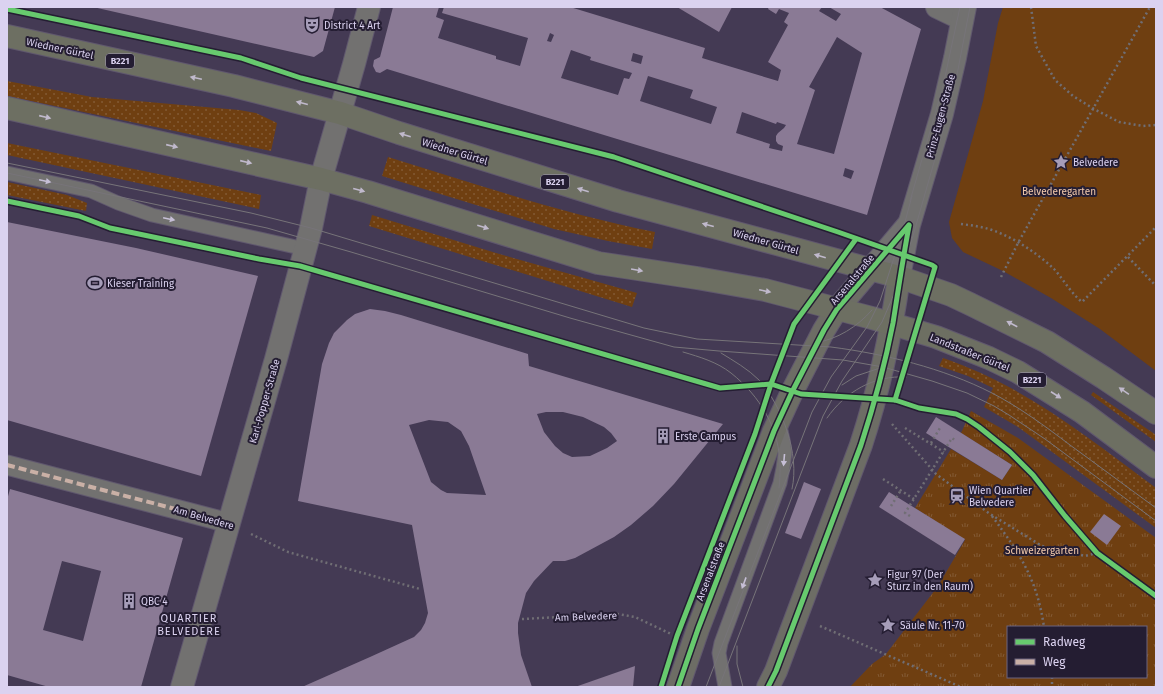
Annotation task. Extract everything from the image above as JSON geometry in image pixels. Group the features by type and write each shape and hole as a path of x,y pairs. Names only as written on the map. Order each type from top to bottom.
{"main road":[{"name":"Wiedner Gürtel","path":"7,36 234,86 340,113 399,133 618,201 900,277"},
{"name":"B221","path":"7,108 321,179 598,263 765,290 885,321"},
{"name":"Arsenalstraße","path":"678,687 693,642 778,422 824,330 837,309 871,269"},
{"name":"B221","path":"900,277 958,298 997,316 1034,336 1104,378 1156,413"},
{"path":"768,687 776,670 861,445 876,399 885,321 900,277"},
{"name":"Landstraßer Gürtel","path":"885,321 958,345 1018,372 1082,412 1156,466"}],"street":[{"name":"Karl-Popper-Straße","path":"182,687 276,359 305,249 321,179 368,7"},
{"path":"937,7 963,13"},
{"name":"Prinz-Eugen-Straße","path":"909,225 942,114 955,58 963,13"},
{"path":"900,277 909,225"},
{"name":"Arsenalstraße","path":"871,269 909,225"},
{"name":"Am Belvedere","path":"7,465 229,523"}],"lane":[{"path":"7,173 91,191 118,203 152,215 305,249"},
{"path":"724,687 719,653 721,643 775,499 784,468 785,453 778,422"}],"path":[{"path":"1030,7 1036,46 1055,80 1073,96 1119,122 1144,126 1156,125"},
{"path":"1000,277 1150,7"},
{"path":"961,224 985,228 996,232 1039,255 1055,270 1073,294 1082,302 1156,227"},
{"path":"1128,257 1156,286"},
{"path":"891,423 936,474 990,514 1042,546 1084,556 1097,553"},
{"path":"906,428 944,452"},
{"path":"931,443 940,428"},
{"path":"910,516 905,513 952,438 956,441"},
{"path":"883,479 914,499"},
{"path":"891,506 901,490"},
{"path":"990,514 1014,546 1031,576 1042,612 1044,626"},
{"path":"1093,548 1103,557"},
{"path":"820,626 961,687"}],"green space":[{"name":"Belvederegarten","path":"1003,7 1156,7 1156,371 1100,329 1051,298 1003,271 963,252 952,238 949,222 983,101 998,23"},
{"path":"7,81 92,97 239,110 256,113 277,123 271,151 7,96"},
{"path":"7,143 261,195 259,209 7,155"},
{"path":"388,157 554,207 621,225 655,232 652,249 554,229 382,176"},
{"path":"7,182 67,195 87,203 86,211 7,195"},
{"path":"372,215 496,253 637,293 632,307 369,226"},
{"path":"943,358 972,369 1028,398 1106,450 1156,488 1156,528 1018,427 984,407 993,388 968,376 939,366"},
{"path":"1093,392 1156,435 1156,442 1091,395"},
{"name":"Schweizergarten","path":"971,411 1018,438 1156,538 1156,687 850,687 872,664 886,654 938,586 965,540 915,508 951,449 1002,480 1012,465 961,433"}],"building":[{"path":"93,7 335,7 323,51 314,57"},
{"path":"393,7 439,7 436,17 444,20 438,38 496,56 496,59 520,66 528,38 442,13 444,7 570,7 705,48 702,58 778,81 781,70 768,62 788,25 784,22 789,13 779,9 776,14 768,9 769,7 822,7 819,11 836,21 841,14 829,7 880,7 921,29 867,215 387,69 380,73 376,72 373,66 374,60 380,57","holes":["550,33 554,35 551,42 547,41","837,37 862,53 834,154 797,144 815,90 809,87","571,50 591,57 590,60 632,73 629,79 624,78 618,95 561,78","633,53 643,56 641,64 631,61","648,76 693,90 690,98 717,107 711,124 640,101","742,112 776,124 777,122 786,125 776,136 776,141 778,144 783,146 782,151 769,148 770,144 736,133","845,168 854,171 851,179 843,176"]},
{"path":"677,7 732,7 719,32"},
{"path":"7,222 136,248 258,276 201,476 7,420"},
{"name":"Erste Campus","path":"370,309 401,315 528,354 529,366 723,424 674,484 653,506 631,525 614,537 575,558 565,561 553,561 534,581 526,593 518,623 521,655 532,687 302,687 414,637 421,630 428,613 412,525 298,501 322,364 334,333 355,314","holes":["546,412 563,412 583,417 604,427 617,441 607,448 590,456 572,457 563,453 555,446 544,432 537,414","429,420 448,422 461,431 469,446 486,495 447,493 431,482 409,425"]},
{"path":"936,417 1012,465 1002,480 926,433"},
{"path":"804,482 821,489 801,539 785,533"},
{"name":"QBC 4","path":"10,489 183,538 141,687 49,687 7,675 7,500","holes":["62,561 101,571 83,641 43,630"]},
{"path":"889,492 965,539 955,555 879,507"},
{"path":"1104,514 1121,526 1107,545 1090,532"},
{"path":"635,666 633,687 575,687"}],"tram line":[{"path":"910,201 943,86 960,7"},
{"path":"719,687 823,416 842,381 882,322 894,294 913,236 948,113 970,7"},
{"path":"7,163 251,213 311,228 644,328 697,339 831,347 893,358 934,369 973,384 1012,404 1156,508"},
{"path":"7,173 267,228 570,318 674,347 843,360 883,367 932,381 967,393 1009,415 1045,439 1156,521"},
{"path":"706,687 812,412 831,377 867,327 880,301 902,233 912,196"},
{"path":"815,343 832,339 853,327 872,310"},
{"path":"683,352 708,360 726,369 751,392 759,403 772,427 776,440 780,467 779,488"},
{"path":"721,353 741,365 755,376 775,403 782,417 791,446 794,475 792,489"},
{"path":"842,385 856,376 880,368"},
{"path":"827,418 842,400 861,387 883,379 906,377"},
{"path":"737,646 737,664 743,687"}],"marked path":[{"path":"7,465 229,523"}],"cycle path":[{"path":"7,9 241,58 301,78 614,157 932,265 935,267 895,400"},
{"path":"7,201 79,216 110,228 300,266 720,388 771,384 801,394 895,400 919,408 956,414 979,427 1010,452 1033,475 1065,516 1097,553 1156,596"},
{"path":"678,687 698,629 774,431 792,392 824,330 837,309 909,225"},
{"path":"768,687 776,671 866,430 890,338 909,226"},
{"path":"661,687 677,636 755,434 771,384 794,324 856,239"}],"place":[{"name":"District 4 Art","path":"312,25"},
{"name":"Belvedere","path":"1061,162"},
{"name":"Kieser Training","path":"95,283"},
{"name":"Erste Campus","path":"663,436"},
{"name":"Wien Quartier Belvedere","path":"957,496"},
{"name":"Figur 97 (Der Sturz in den Raum)","path":"875,580"},
{"name":"QBC 4","path":"129,601"},
{"name":"Säule Nr. 11-70","path":"888,625"}],"district":[{"name":"QUARTIER BELVEDERE","path":"189,624"}]}
